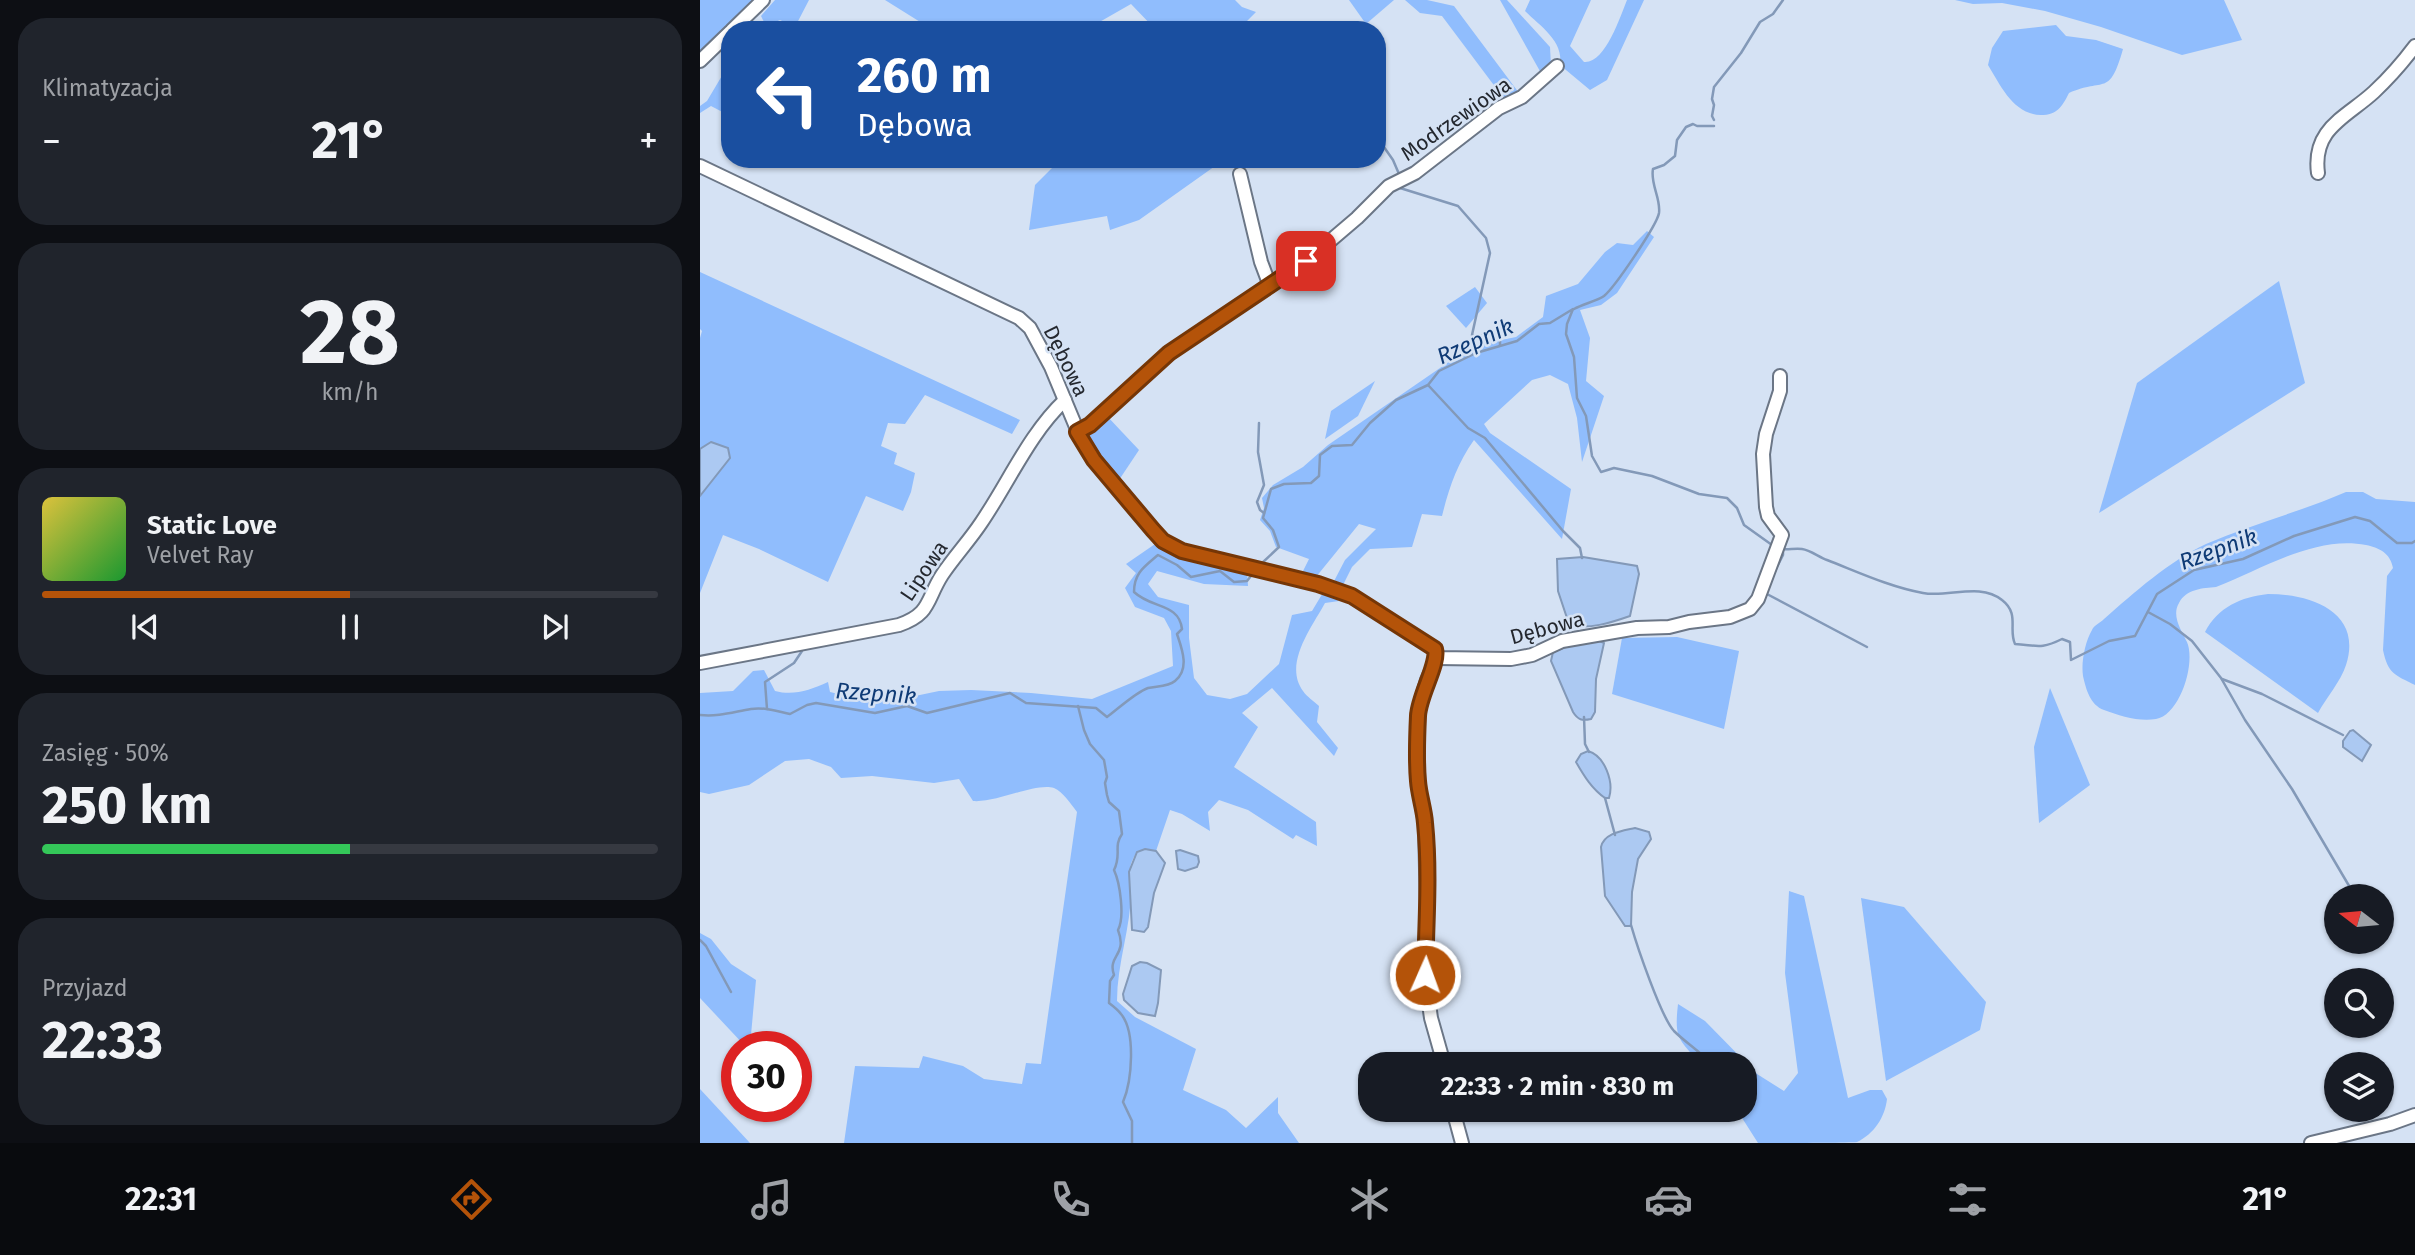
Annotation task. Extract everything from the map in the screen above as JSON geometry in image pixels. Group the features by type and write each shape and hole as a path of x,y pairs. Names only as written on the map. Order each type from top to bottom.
{"street":[{"path":"741,21 763,0"},
{"path":"700,61 721,41"},
{"path":"2318,173 2316,161 2329,128 2381,85 2415,46"},
{"name":"Modrzewiowa","path":"1077,432 1090,425 1169,353 1310,258 1389,186 1415,173 1499,108 1522,97 1557,66"},
{"name":"Dębowa","path":"700,166 1019,318 1030,328 1065,400 1077,432 1094,460 1163,541 1182,551 1318,584 1364,602 1435,649 1437,658 1511,659 1532,655 1562,641 1637,628 1669,627 1730,617 1750,609 1758,599 1782,535 1768,516 1763,454 1766,434 1780,391 1780,376"},
{"path":"1240,174 1261,262 1270,286"},
{"name":"Lipowa","path":"700,663 899,625 915,619 926,607 942,575 981,524 1050,415 1065,400"},
{"path":"1437,658 1418,711 1417,750 1418,783 1425,823 1425,975 1431,1018 1441,1052"},
{"path":"2311,1143 2390,1125 2415,1115"},
{"path":"1456,1122 1462,1143"}],"shaded area":[{"path":"700,0 753,0 732,21 721,21 721,32 700,53"},
{"path":"775,0 809,0 798,21 764,21 761,16"},
{"path":"885,0 1235,0 1242,7 1256,12 1247,21 1147,21 1131,4 1101,21 919,21"},
{"path":"1349,0 1394,0 1370,21 1364,21"},
{"path":"1405,0 1427,0 1454,6 1519,93 1505,100 1442,16 1420,13"},
{"path":"1500,0 1507,0 1550,47 1551,66 1541,73"},
{"path":"1530,0 1591,0 1570,46 1584,62 1592,61 1605,48 1627,0 1644,0 1607,80 1590,90 1560,65 1555,41 1525,11"},
{"path":"1955,0 2224,0 2242,40 2182,55 2045,11 2002,3 1973,4"},
{"path":"2056,25 2066,36 2096,40 2123,49 2109,80 2069,93 2061,106 2051,114 2031,113 2015,104 1998,82 1988,65 1992,48 2003,31"},
{"path":"721,77 721,111 711,106 700,113 700,106 707,101"},
{"path":"1052,168 1212,168 1139,220 1110,230 1107,216 1029,230 1035,185"},
{"path":"1647,231 1654,237 1617,293 1601,305 1580,310 1590,338 1586,381 1604,396 1582,462 1577,418 1568,384 1550,375 1532,380 1484,424 1490,433 1571,489 1562,539 1474,440 1454,476 1442,516 1422,514 1412,547 1370,549 1352,567 1342,587 1332,585 1345,560 1376,529 1359,524 1316,577 1302,573 1309,559 1276,547 1270,531 1260,520 1264,508 1262,498 1273,485 1303,467 1328,445 1472,346 1516,337 1543,317 1546,296 1578,284 1605,252 1617,243 1633,245"},
{"path":"700,272 1020,420 1012,434 925,395 905,424 888,423 881,446 897,453 894,464 915,473 903,511 866,496 828,582 723,535 700,593"},
{"path":"2279,281 2305,383 2099,513 2137,383"},
{"path":"1475,287 1487,303 1466,328 1446,306"},
{"path":"1375,381 1358,416 1325,439 1331,411"},
{"path":"1106,415 1139,450 1119,480 1099,457 1086,433"},
{"path":"711,442 728,448 730,458 700,496 700,449"},
{"path":"2346,492 2363,492 2376,499 2415,502 2415,685 2393,673 2383,650 2387,576 2393,568 2389,558 2376,548 2347,543 2309,549 2216,587 2190,592 2182,598 2176,613 2187,642 2189,662 2184,687 2165,715 2150,720 2136,719 2099,708 2095,704 2087,691 2083,676 2083,658 2096,625 2152,578 2192,551"},
{"path":"1158,542 1247,571 1248,586 1204,584 1157,571 1148,584 1158,597 1189,605 1189,638 1194,678 1207,695 1230,699 1247,694 1279,664 1292,615 1312,611 1324,591 1339,601 1325,603 1307,634 1296,669 1303,691 1319,706 1317,722 1338,748 1334,756 1272,688 1242,713 1258,727 1234,767 1316,822 1317,846 1296,835 1293,839 1248,810 1219,800 1208,812 1210,831 1170,810 1156,851 1140,851 1131,862 1131,901 1119,972 1117,1001 1135,1017 1196,1049 1183,1090 1226,1110 1246,1128 1278,1097 1278,1113 1299,1143 844,1143 855,1066 919,1068 923,1056 963,1066 984,1079 1022,1084 1026,1063 1041,1064 1077,812 1064,795 1054,788 1037,788 973,801 959,779 934,783 872,776 841,778 831,767 809,759 785,761 749,785 709,794 700,792 700,693 733,691 753,671 764,670 775,691 802,691 828,682 830,692 863,700 891,701 939,691 971,690 1092,699 1173,666 1171,631 1164,618 1135,607 1125,588 1136,573 1126,564"},
{"path":"1583,557 1637,566 1639,574 1630,616 1591,626 1569,624 1558,591 1557,559"},
{"path":"2268,594 2316,602 2340,619 2347,632 2349,647 2346,665 2318,713 2205,632 2210,623 2231,605"},
{"path":"1677,637 1739,651 1724,729 1612,694 1622,638"},
{"path":"1597,640 1604,643 1596,679 1595,712 1591,719 1583,720 1573,712 1551,661 1553,652 1578,642"},
{"path":"2050,688 2090,785 2039,823 2034,747"},
{"path":"2353,730 2371,745 2362,761 2343,747 2343,741"},
{"path":"1588,751 1599,758 1607,770 1609,798 1605,798 1592,786 1576,762 1581,754"},
{"path":"1635,828 1649,832 1651,839 1638,859 1632,892 1631,926 1625,926 1605,896 1601,847 1610,836"},
{"path":"1145,849 1156,851 1165,863 1154,893 1148,927 1144,932 1132,930 1129,872 1137,852"},
{"path":"1176,851 1198,856 1197,867 1185,871 1178,869"},
{"path":"1789,891 1804,896 1848,1098 1870,1090 1882,1090 1887,1099 1878,1124 1857,1142 1758,1143 1745,1122 1757,1122 1757,1074 1784,1091 1798,1073 1785,973"},
{"path":"1861,898 1904,907 1986,1002 1980,1030 1886,1081"},
{"path":"700,933 711,939 731,964 756,980 751,1031 731,1031 700,998"},
{"path":"1140,962 1161,970 1155,1016 1138,1013 1124,1000 1123,994 1132,966"},
{"path":"1678,1004 1705,1021 1735,1052 1690,1052 1678,1032"},
{"path":"700,1089 721,1112 721,1122 731,1122 750,1143 700,1143"}],"waterway":[{"path":"1714,120 1714,87 1741,53 1760,22 1773,14 1783,0"},
{"path":"1574,309 1604,296 1626,269 1657,220 1659,207 1653,169 1664,165 1675,156 1677,140 1686,127 1693,124 1714,126"},
{"path":"1386,150 1399,174"},
{"path":"1403,186 1400,188 1458,206 1486,238 1490,253 1472,335 1500,336 1500,345"},
{"name":"Rzepnik","path":"1261,564 1279,547 1273,530 1263,518 1271,489 1284,484 1311,483 1319,476 1320,455 1332,446 1352,445 1370,423 1396,400 1428,385 1439,371 1476,353 1517,341 1539,324 1550,323 1573,309 1566,334 1574,357 1577,398 1586,416 1592,456 1601,472 1614,468 1652,476 1699,494 1727,498 1737,508 1744,525 1772,545"},
{"path":"1428,385 1468,428 1485,438 1580,548 1582,558"},
{"path":"1259,423 1258,452 1264,485 1257,502 1264,513"},
{"name":"Rzepnik","path":"1781,549 1805,550 1874,579 1923,593 1974,591 1993,595 2002,600 2011,611 2015,644 2043,646 2062,639 2070,642 2071,660 2109,641 2135,636 2157,594 2194,570 2243,559 2294,536 2355,517 2370,521 2397,543 2415,541"},
{"path":"1772,577 1783,550"},
{"name":"Rzepnik","path":"700,715 756,709 790,714 816,703 875,713 907,706 927,713 1010,693 1026,703 1096,708 1107,717 1143,690 1172,683 1180,676 1184,665 1177,634 1182,629 1176,615 1134,592 1136,580 1144,567 1158,555 1177,565 1191,577 1220,571 1234,582 1247,581 1254,572"},
{"path":"1765,593 1867,647"},
{"path":"2148,612 2192,641 2221,678 2245,720 2292,789 2348,884"},
{"path":"767,709 765,682 794,663 802,651"},
{"path":"2222,679 2262,694 2343,735"},
{"path":"1078,706 1090,744 1104,760 1107,795 1109,802 1119,811 1122,834 1114,870 1121,900 1118,930 1121,945 1113,963 1114,975 1110,981 1109,1003 1126,1022 1131,1044 1129,1082 1123,1102 1132,1121 1132,1143"},
{"path":"1584,717 1585,744 1589,752"},
{"path":"1605,798 1615,835"},
{"path":"1631,925 1650,981 1669,1023 1674,1031 1698,1052"},
{"path":"700,940 731,992"}],"route":[{"path":"1306,261 1169,353 1090,425 1077,432 1094,460 1163,541 1182,551 1318,584 1352,596 1435,649 1437,658 1418,711 1418,783 1425,823 1425,975"}]}
